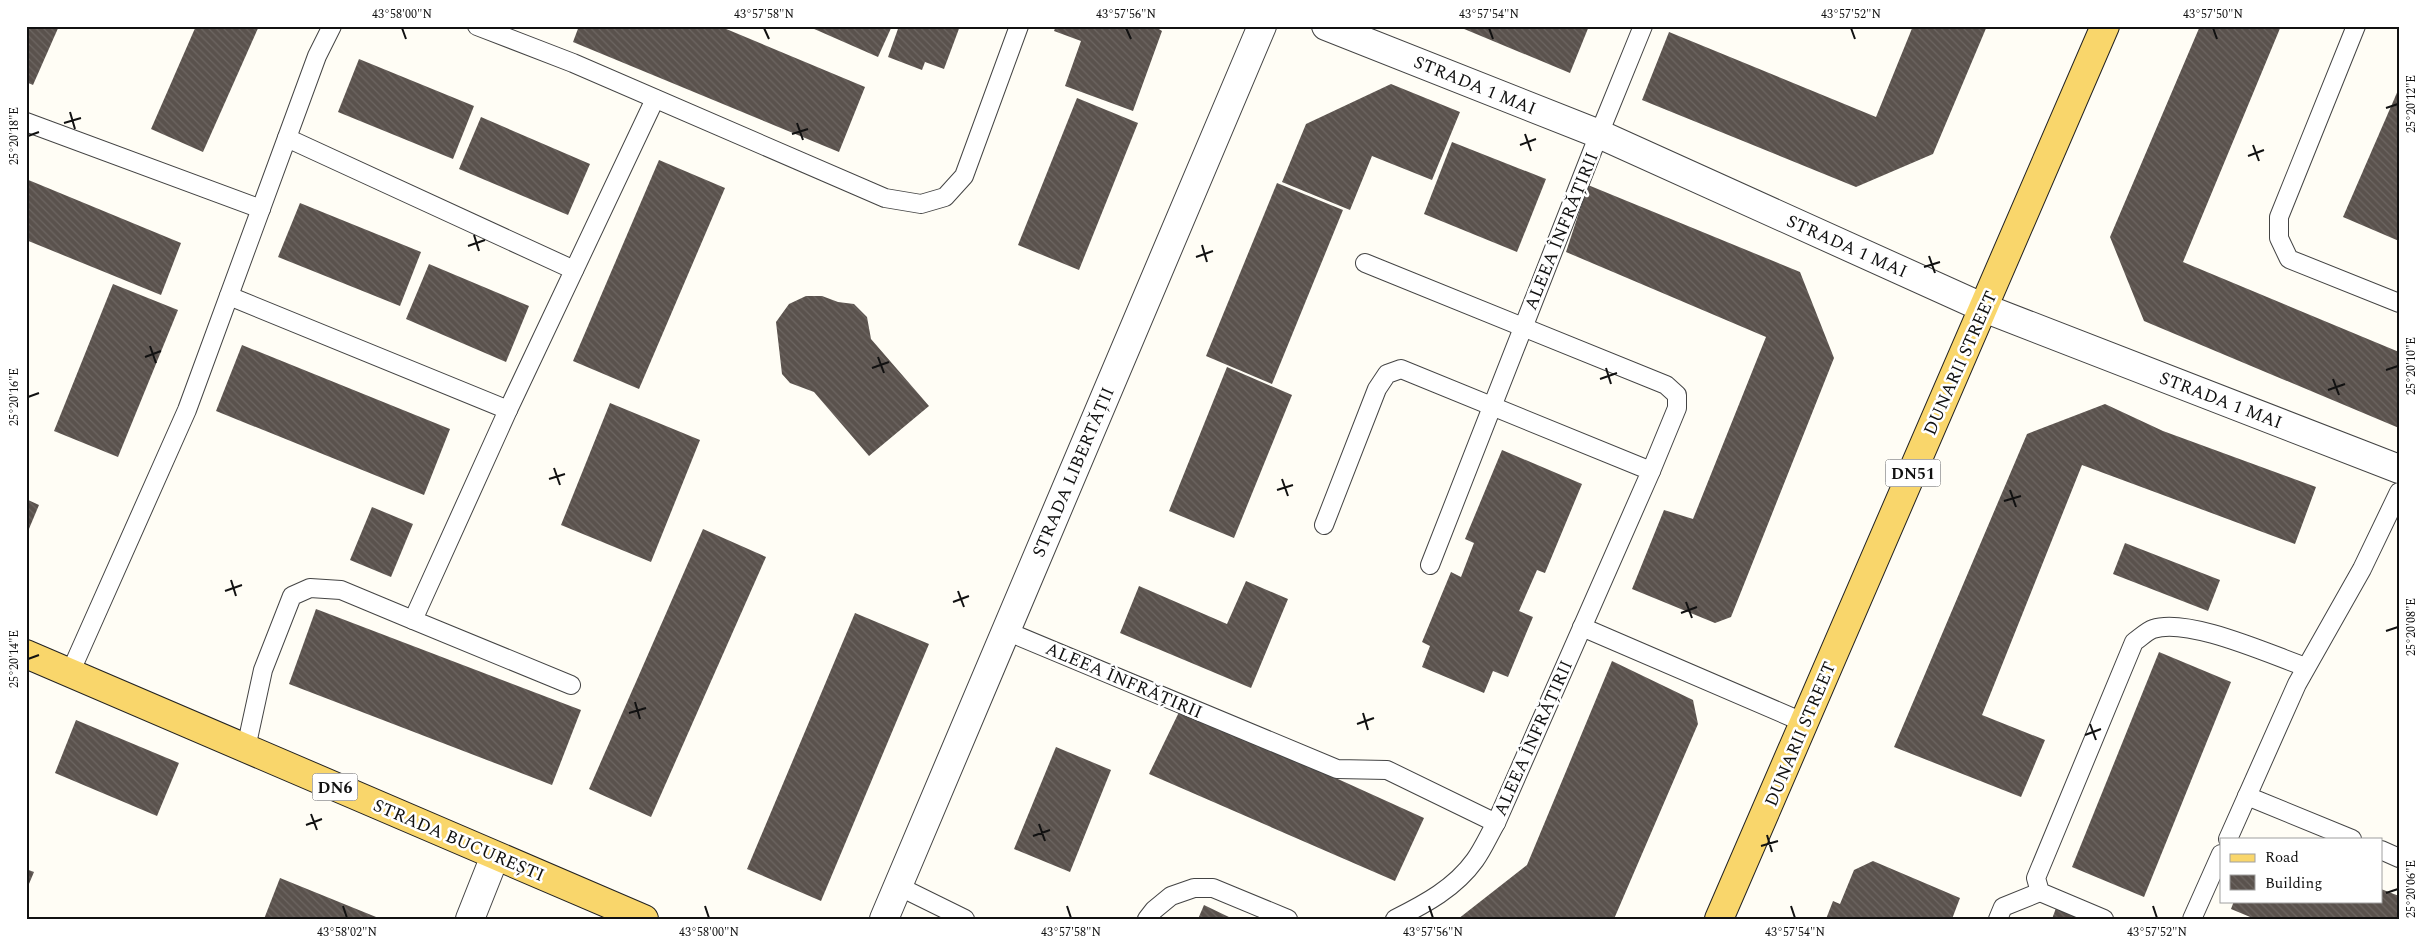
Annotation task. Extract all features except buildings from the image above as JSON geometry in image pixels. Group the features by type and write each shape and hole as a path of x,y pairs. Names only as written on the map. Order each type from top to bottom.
{"main road":[{"name":"DUNARII STREET","path":"1719,919 2105,26"},
{"name":"STRADA BUCUREȘTI","path":"26,654 644,919"}],"street":[{"name":"STRADA LIBERTĂȚII","path":"884,919 1262,26"},
{"name":"STRADA 1 MAI","path":"1326,26 1599,134 1984,308 2399,469"},
{"path":"470,919 495,856"}],"lane":[{"path":"70,672 187,410 317,56 332,26"},
{"path":"477,26 573,63 885,198 921,204 945,197 964,176 1019,26"},
{"name":"ALEEA ÎNFRĂȚIRII","path":"1430,564 1599,134 1644,26"},
{"path":"2356,26 2279,217 2279,238 2290,259 2399,303"},
{"path":"412,620 508,410 655,98"},
{"path":"26,122 261,209"},
{"path":"287,138 574,270"},
{"name":"ALEEA ÎNFRĂȚIRII","path":"1006,631 1337,769 1387,770 1496,823 1651,471 1677,408 1678,394 1666,385 1365,263"},
{"path":"229,296 508,410"},
{"path":"1324,525 1377,389 1387,374 1401,369 1651,471"},
{"path":"2228,838 2306,667 2362,569 2399,492"},
{"path":"246,748 263,670 292,596 310,588 341,590 571,685"},
{"path":"1582,627 1805,723"},
{"path":"2040,892 2036,878 2134,642 2153,628 2189,627 2232,640 2306,667"},
{"path":"2247,796 2350,838"},
{"path":"1394,919 1426,904 1454,884 1475,860 1496,823"},
{"path":"2382,850 2399,858"},
{"path":"2192,919 2220,856"},
{"path":"898,886 965,919"},
{"path":"1147,919 1154,910 1171,896 1194,888 1213,888 1288,919"},
{"path":"1998,919 2003,907 2040,892 2104,919"}]}
